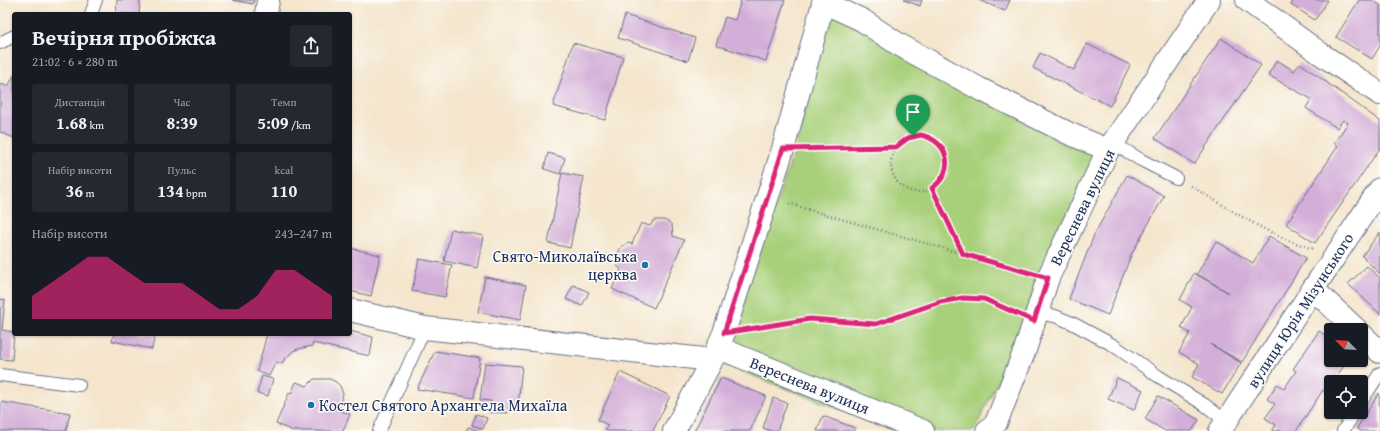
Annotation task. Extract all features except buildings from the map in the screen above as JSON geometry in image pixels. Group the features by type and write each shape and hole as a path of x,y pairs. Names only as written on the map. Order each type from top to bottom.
{"street":[{"path":"266,12 268,0"},
{"name":"Вереснева вулиця","path":"987,431 996,423 1025,350 1048,278 1110,147 1209,0"},
{"path":"1247,0 1321,54 1380,94"},
{"path":"674,431 718,347 783,149 823,1 862,20 898,44 978,88 1068,133 1110,147"},
{"name":"вулиця Юрія Мізунського","path":"1224,426 1380,189"},
{"path":"1313,289 1349,323"},
{"name":"Вереснева вулиця","path":"352,310 425,328 718,347 923,431"},
{"path":"1368,341 1380,352"}],"lane":[{"path":"92,12 96,0"},
{"path":"0,44 12,37"},
{"path":"1110,147 1141,160 1176,178"},
{"path":"1035,317 1055,316 1072,323 1113,345 1205,406 1224,426"},
{"path":"379,431 425,328"},
{"path":"1368,391 1380,373"},
{"path":"0,375 79,385"},
{"path":"1344,431 1351,419"}],"path":[{"path":"921,135 931,138 942,148 946,160 946,169 943,178 932,188 924,191 913,191 904,188 896,180 892,171 892,155 896,147 908,138 921,135"},
{"path":"783,149 896,147"},
{"path":"1176,178 1266,230 1302,246 1335,257"},
{"path":"932,188 963,254"},
{"path":"769,195 806,209 1048,278"},
{"path":"718,347 810,319 876,324 940,302 963,298 984,299 1035,317"}],"green space":[{"path":"830,0 1108,150 974,431 896,431 720,363 795,150"}],"place":[{"name":"Свято-Миколаївська церква","path":"645,265"},
{"name":"Костел Святого Архангела Михаїла","path":"311,405"}],"route":[{"path":"921,135 931,138 939,144 944,151 947,165 944,175 940,182 932,188 963,254 994,264 1048,278 1034,321 984,299 963,298 940,302 876,324 810,319 724,333 783,149 896,147 903,140 913,136 921,135"}]}
